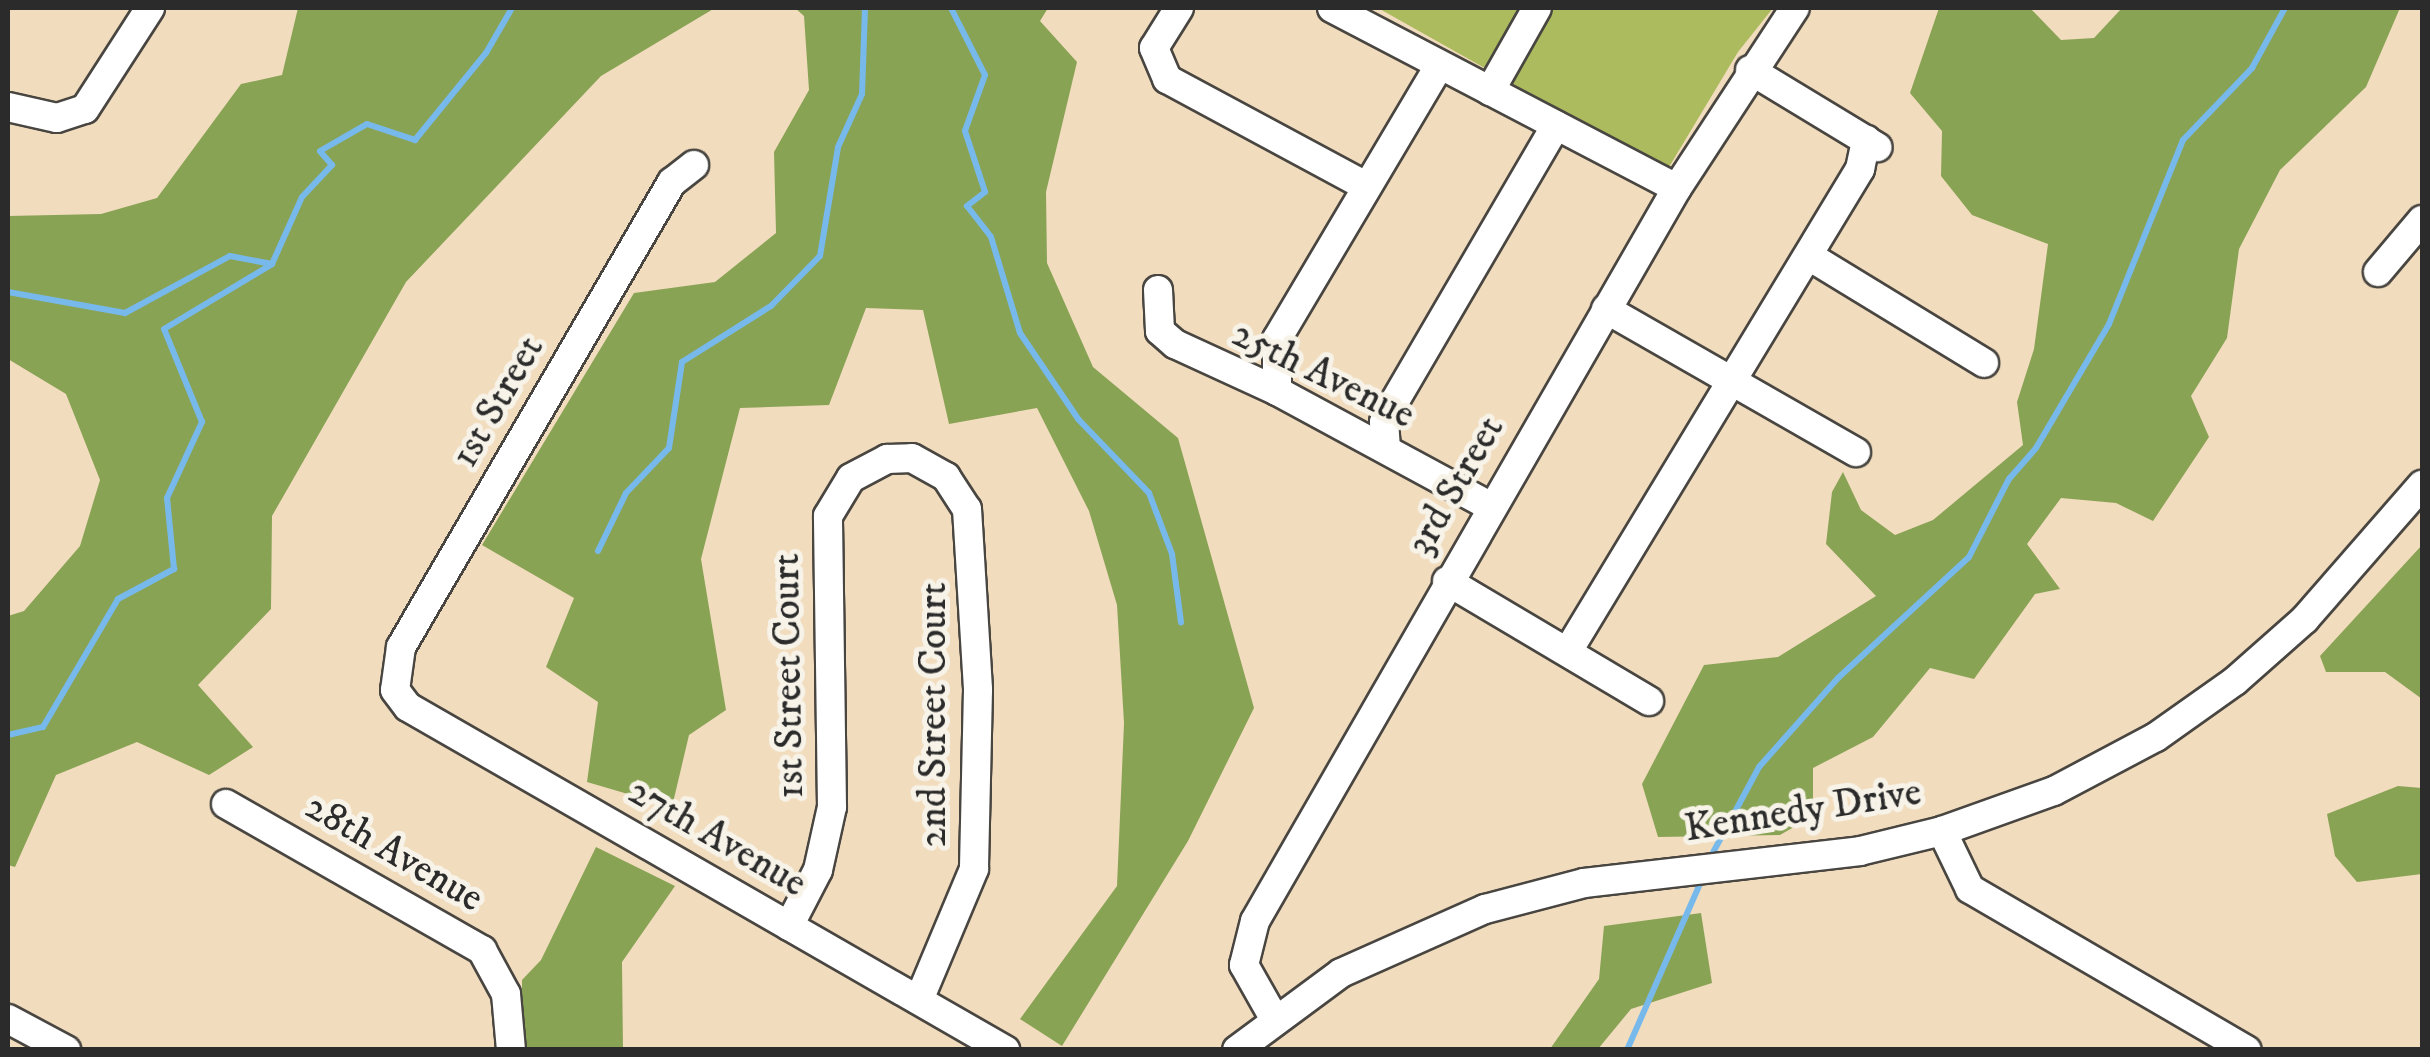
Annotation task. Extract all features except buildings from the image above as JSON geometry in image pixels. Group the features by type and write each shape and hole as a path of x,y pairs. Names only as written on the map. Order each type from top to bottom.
{"street":[{"path":"8,107 74,115 94,99 150,8"},
{"path":"1179,8 1158,38 1155,61 1167,79 1366,186"},
{"path":"1332,8 1676,188"},
{"path":"1490,91 1538,8"},
{"name":"3rd Street","path":"1274,1018 1248,978 1248,940 1447,581 1676,188 1750,70 1795,8"},
{"path":"1277,391 1277,339 1439,66"},
{"path":"1568,652 1733,384 1872,144 1750,70"},
{"path":"1386,450 1384,422 1392,406 1556,126"},
{"name":"1st Street","path":"395,690 401,647 672,182 694,165"},
{"path":"2378,272 2422,220"},
{"path":"1808,256 1984,363"},
{"name":"25th Avenue","path":"1158,290 1165,338 1277,391 1490,506"},
{"path":"1606,309 1856,452"},
{"name":"1st Street Court","path":"789,926 818,870 832,807 828,516 852,478 899,457"},
{"name":"2nd Street Court","path":"899,457 922,462 958,490 972,530 974,574 976,859 919,1000"},
{"name":"Kennedy Drive","path":"1237,1050 1274,1018 1402,941 1530,895 1860,851 1942,831 2054,790 2197,710 2305,619 2422,485"},
{"path":"1447,581 1650,700"},
{"name":"27th Avenue","path":"395,690 408,707 1006,1050"},
{"name":"28th Avenue","path":"226,804 482,950 506,994 511,1050"},
{"path":"1942,831 1970,889 2247,1050"},
{"path":"8,1019 66,1050"}],"green space":[{"path":"298,8 715,8 601,76 406,282 272,516 271,609 198,685 253,747 209,775 137,742 56,775 15,867 8,865 8,616 24,611 80,546 100,480 66,394 8,359 8,216 101,214 157,198 241,84 282,75"},
{"path":"795,8 1048,8 1040,21 1077,62 1046,192 1047,263 1093,367 1178,438 1254,708 1188,841 1062,1046 1020,1019 1117,886 1124,723 1117,605 1089,511 1037,408 949,424 923,310 866,308 829,405 740,408 701,559 726,710 689,735 672,807 587,782 598,702 546,667 574,598 482,545 634,293 715,282 776,233 774,152 809,90 804,16"},
{"path":"1378,8 1773,8 1738,52 1669,167 1661,167"},
{"path":"1939,8 2030,8 2061,40 2094,38 2122,8 2400,8 2366,87 2280,170 2239,249 2227,338 2191,396 2209,437 2153,521 2116,503 2061,498 2027,544 2060,589 2035,594 1974,679 1930,668 1873,737 1813,768 1813,816 1780,835 1658,837 1642,784 1704,665 1778,657 1876,596 1826,544 1832,492 1843,472 1861,510 1895,535 1933,520 2023,445 2017,402 2034,349 2048,244 1972,215 1941,176 1942,131 1910,93"},
{"path":"2422,545 2422,699 2385,672 2326,672 2320,656"},
{"path":"2398,786 2422,788 2422,874 2357,882 2335,856 2327,814"},
{"path":"596,847 675,886 622,962 623,1049 522,1049 522,980 541,960"},
{"path":"1701,913 1712,983 1631,1009 1598,1049 1550,1049 1599,979 1604,926"}],"waterway":[{"path":"8,735 43,727 118,599 174,569 167,498 202,422 164,329 272,264 302,197 332,165 320,151 367,124 415,140 486,53 512,8"},
{"path":"598,551 626,493 669,448 682,362 771,306 820,256 838,147 862,94 865,8"},
{"path":"951,8 985,75 965,131 985,192 967,206 991,237 1020,333 1079,420 1149,493 1172,554 1181,622"},
{"path":"1709,860 1759,767 1838,678 1969,557 2009,479 2036,448 2109,324 2183,140 2252,68 2285,8"},
{"path":"8,292 125,313 230,256 272,264"},
{"path":"1627,1050 1703,877"}]}
